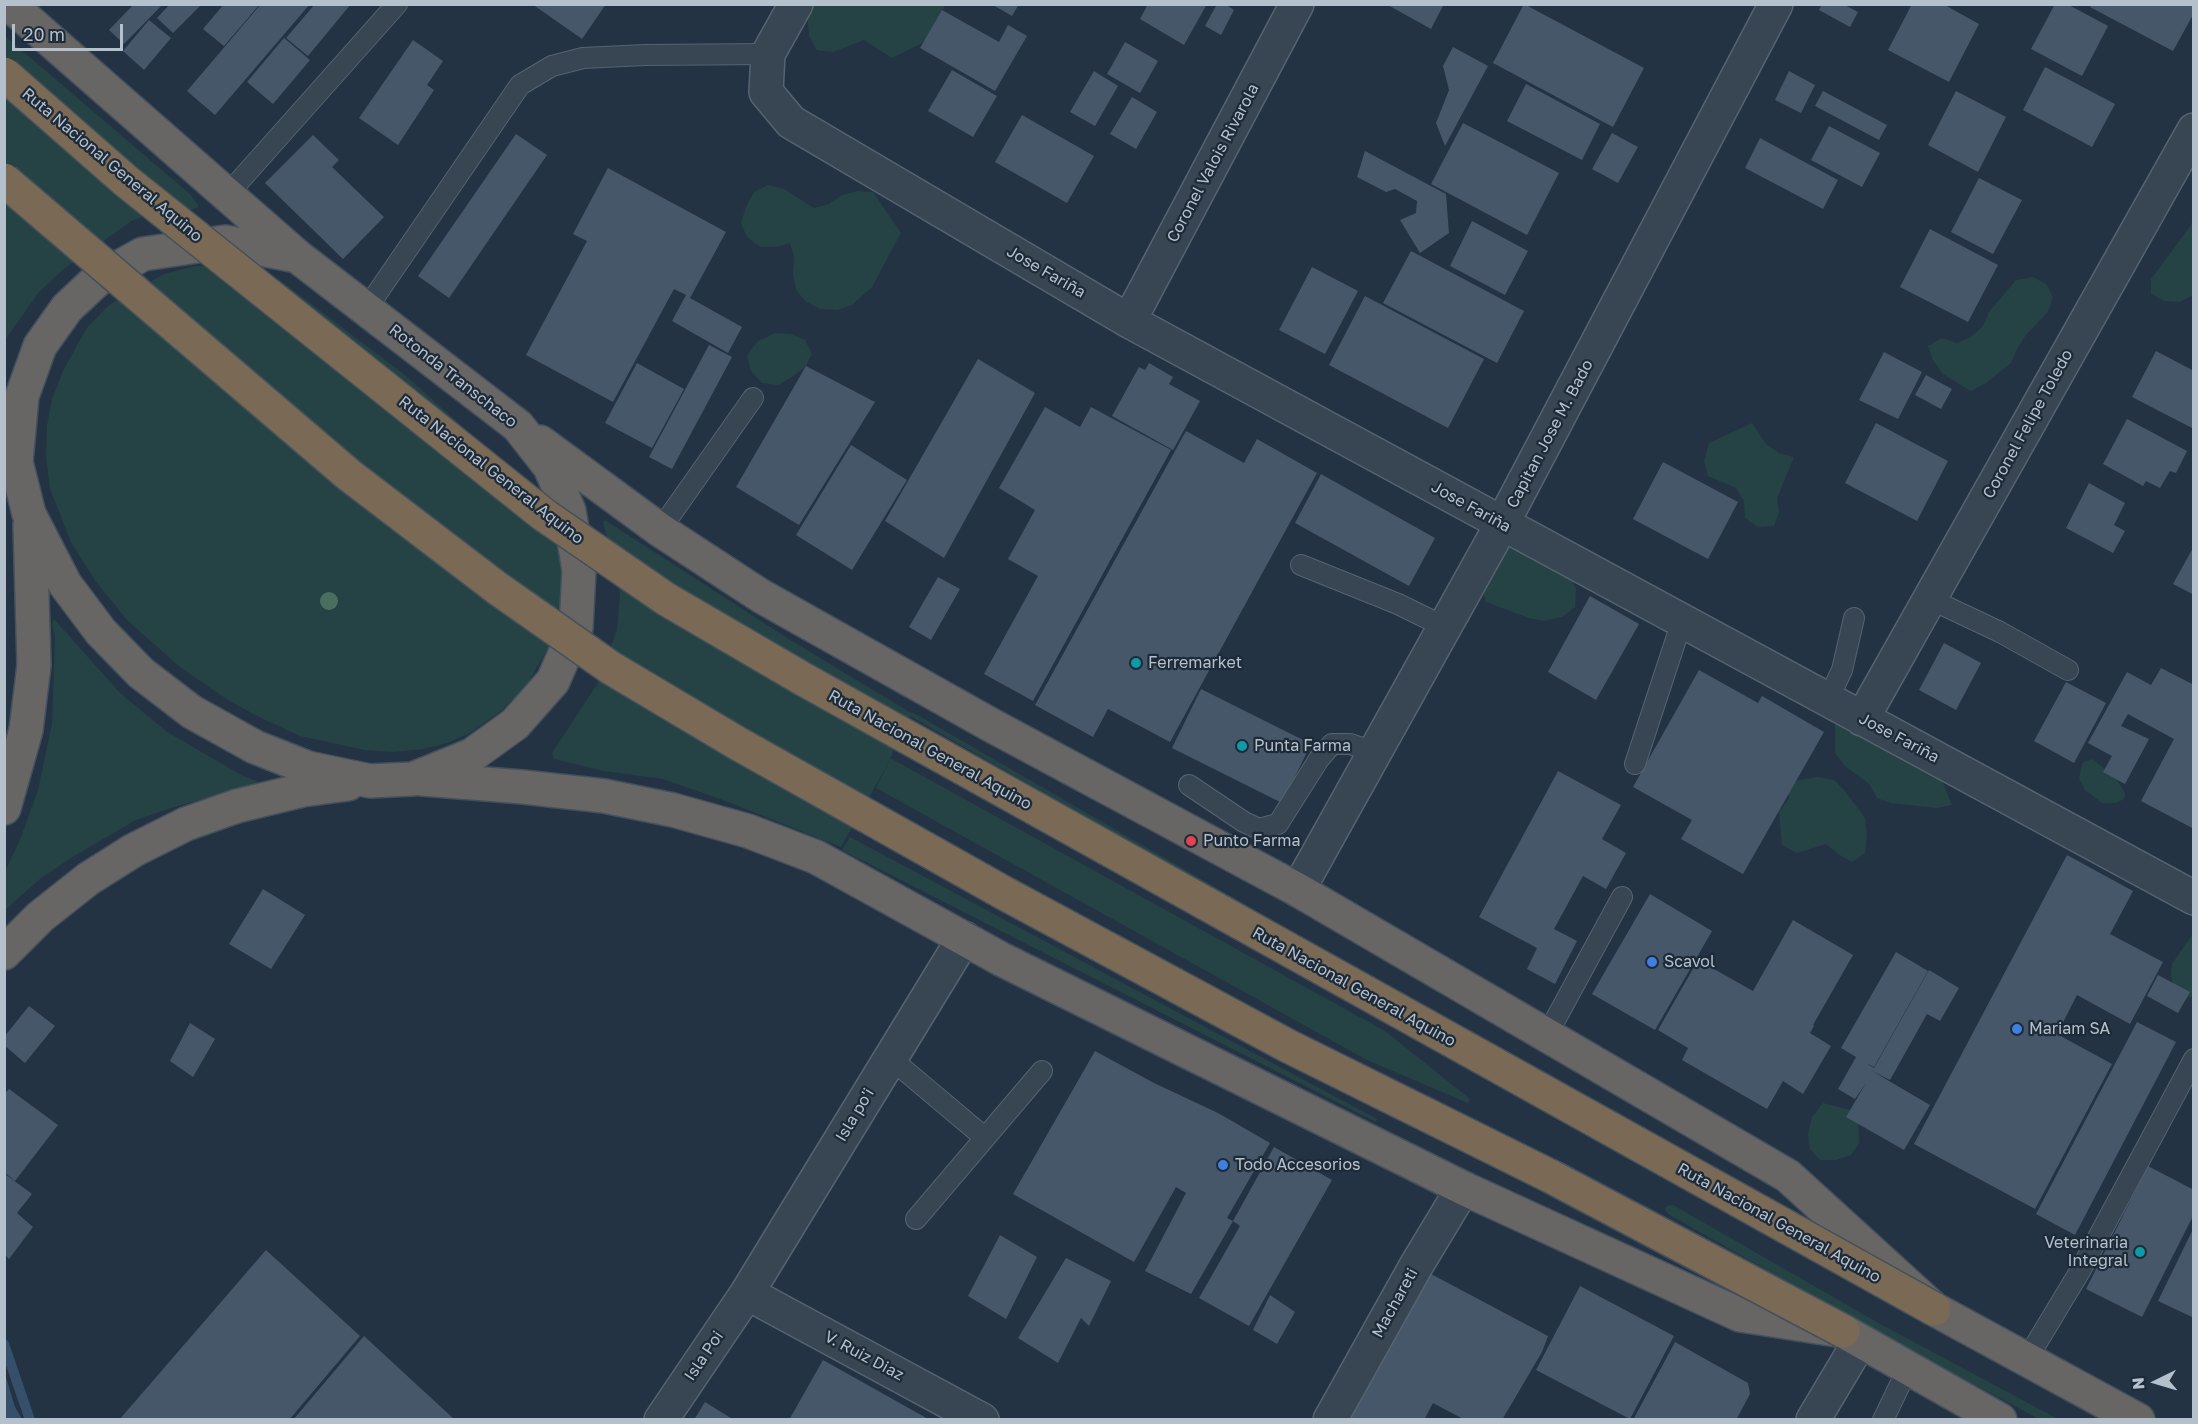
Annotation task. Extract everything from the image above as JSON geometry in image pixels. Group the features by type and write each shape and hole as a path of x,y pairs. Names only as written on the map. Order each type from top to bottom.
{"highway":[{"path":"9,4 297,256"},
{"name":"Ruta Nacional General Aquino","path":"4,74 126,181 544,515 666,599 803,679 1934,1310 2138,1419"},
{"path":"4,180 349,475 497,588 611,668 747,749 1078,933 1288,1046 1552,1177 1852,1336 2000,1419"},
{"name":"Rotonda Transchaco","path":"225,242 297,256 367,308 518,426 550,467 569,511 579,570 576,628 553,681 515,724 472,755 413,779 370,781 308,768 255,747 184,706 141,673 101,632 65,584 29,514 9,451 22,396 40,346 67,308 98,279 143,254 225,242"},
{"name":"Ruta Nacional General Aquino","path":"518,426 660,530 761,596 991,725 1298,890 1788,1176 1934,1310"},
{"path":"4,808 26,730 34,665 29,514"},
{"path":"413,779 604,796 674,810 748,831 816,857 1001,959 1463,1188 1740,1315 1852,1336"},
{"path":"4,953 40,917 88,879 134,850 186,824 237,806 303,790 370,781"}],"street":[{"path":"768,54 796,4"},
{"name":"Coronel Valois Rivarola","path":"1129,321 1297,4"},
{"name":"Capitan Jose M. Bado","path":"1298,890 1502,524 1776,4"},
{"name":"Jose Fariña","path":"768,54 766,92 790,122 1129,321 2193,898"},
{"name":"Coronel Felipe Toledo","path":"1862,718 2193,130"},
{"name":"Isla po'i","path":"747,1293 964,938"},
{"name":"Machareti","path":"1330,1419 1463,1188"},
{"name":"Isla Poi","path":"661,1419 747,1293"},
{"name":"V. Ruiz Diaz","path":"747,1293 982,1419"},
{"path":"1813,1419 1852,1336"}],"lane":[{"path":"227,195 397,4"},
{"path":"367,308 520,86 552,66 583,58 768,54"},
{"path":"660,530 753,398"},
{"path":"1301,565 1398,604 1445,627"},
{"path":"1930,599 2000,632 2068,669"},
{"path":"1828,700 1842,670 1854,618"},
{"path":"1635,764 1682,621"},
{"path":"1190,785 1244,822 1259,829 1278,824 1319,759 1332,744 1350,744 1374,752"},
{"path":"1228,852 1244,822"},
{"path":"1547,1035 1622,897"},
{"path":"890,1058 984,1137"},
{"path":"2028,1359 2080,1271 2193,1059"},
{"path":"916,1219 1042,1071"},
{"path":"1883,1419 1908,1368"}],"green space":[{"path":"811,5 945,5 934,30 922,43 892,58 864,40 833,52 817,50 809,36 808,20"},
{"path":"5,36 191,195 199,207 191,210 155,213 133,220 65,268 39,292 5,340"},
{"path":"768,185 784,189 814,208 829,204 842,195 858,191 873,192 901,233 872,287 852,305 837,310 821,309 806,302 796,290 793,274 794,257 790,243 776,247 760,247 747,237 741,223 746,207 754,192"},
{"path":"2193,218 2193,295 2180,302 2165,301 2151,294 2151,279 2191,225"},
{"path":"195,266 244,266 281,281 405,375 540,496 561,557 563,591 548,648 526,686 502,710 470,733 447,743 423,749 393,752 365,750 300,736 259,717 228,700 180,667 128,621 96,582 71,542 50,489 46,456 47,425 52,399 63,371 86,329 109,305 164,274"},
{"path":"2033,277 2046,284 2053,297 2048,312 2026,335 2011,363 1986,383 1971,391 1943,374 1933,360 1928,346 1942,338 1957,343 1971,337 1983,326 1989,312 2016,280"},
{"path":"775,333 791,334 805,340 812,354 805,367 778,385 762,383 751,371 747,355 757,342"},
{"path":"1752,423 1766,444 1779,453 1794,457 1777,498 1779,512 1774,526 1758,527 1745,518 1744,501 1736,488 1708,476 1704,461 1709,443"},
{"path":"605,520 792,641 911,713 1435,1014 1434,1016 910,716 890,758 1385,1031 1470,1099 1468,1103 1367,1060 876,788 890,760 841,847 663,779 604,771 554,759 552,753 598,683 617,630 620,594 616,565 603,523"},
{"path":"1509,546 1563,559 1576,589 1575,607 1562,617 1544,621 1529,618 1486,602 1481,587 1496,559"},
{"path":"54,619 120,693 167,732 245,777 257,781 254,785 136,820 41,878 5,910 5,871 20,840 38,790 52,724 55,637 52,624"},
{"path":"1835,719 1871,743 1887,749 1942,781 1952,805 1937,808 1891,803 1877,798 1869,784 1845,766 1835,753"},
{"path":"2093,759 2117,780 2125,793 2122,800 2115,803 2102,803 2085,790 2079,778 2082,765"},
{"path":"1818,777 1834,780 1865,818 1867,835 1865,853 1852,862 1826,844 1797,853 1782,845 1779,812 1789,798 1787,782"},
{"path":"850,837 1377,1119 1376,1122 842,850"},
{"path":"2192,935 2194,936 2193,996 2186,998 2178,996 2171,973 2172,964"},
{"path":"1823,1103 1858,1112 1859,1143 1851,1155 1836,1160 1820,1160 1810,1149 1808,1134 1812,1117"},
{"path":"1673,1205 1882,1325 2058,1419 2039,1419 1878,1333 1668,1214 1665,1209"}],"water":[{"path":"5,1374 15,1407 22,1419 5,1419"}],"building":[{"path":"134,4 163,4 124,44 109,30"},
{"path":"170,4 202,4 173,33 157,18"},
{"path":"224,4 260,4 224,46 203,29"},
{"path":"261,4 310,4 215,115 187,91"},
{"path":"315,4 351,4 308,56 286,38"},
{"path":"532,4 606,4 582,39"},
{"path":"991,4 1019,4 1012,16"},
{"path":"1148,4 1207,4 1184,45 1140,19"},
{"path":"1217,4 1225,4 1234,10 1221,35 1205,26"},
{"path":"1386,4 1444,4 1431,29"},
{"path":"1524,4 1644,68 1613,127 1493,63"},
{"path":"1822,4 1843,4 1858,12 1850,27 1819,10"},
{"path":"1912,4 1943,4 1979,24 1949,82 1888,50"},
{"path":"2055,4 2067,4 2108,26 2082,76 2031,49"},
{"path":"2092,4 2194,4 2194,13 2173,51 2090,7"},
{"path":"942,10 999,42 1008,25 1027,36 995,91 920,48"},
{"path":"149,20 171,38 144,70 123,51"},
{"path":"284,38 310,60 273,104 247,82"},
{"path":"413,40 443,61 427,85 434,90 398,145 359,118"},
{"path":"1125,42 1158,61 1140,93 1107,74"},
{"path":"1453,47 1488,66 1445,146 1436,123 1449,90 1443,66"},
{"path":"2045,67 2115,104 2092,147 2023,110"},
{"path":"952,70 997,96 973,137 928,111"},
{"path":"1094,71 1118,86 1095,126 1070,112"},
{"path":"1789,71 1815,85 1801,113 1775,100"},
{"path":"1526,84 1600,124 1582,160 1507,121"},
{"path":"1823,91 1887,125 1879,140 1815,106"},
{"path":"1956,91 2006,117 1978,172 1928,145"},
{"path":"1132,97 1157,112 1136,149 1110,134"},
{"path":"1022,115 1094,156 1067,203 995,162"},
{"path":"1463,123 1559,173 1527,235 1431,184"},
{"path":"1829,126 1880,153 1862,187 1811,160"},
{"path":"1612,133 1638,147 1618,183 1592,169"},
{"path":"516,134 547,155 449,298 418,276"},
{"path":"313,135 339,160 332,167 384,217 343,259 265,183"},
{"path":"1760,138 1838,180 1823,209 1745,168"},
{"path":"1365,151 1446,194 1449,233 1420,253 1400,220 1416,213 1417,201 1395,189 1386,192 1357,177"},
{"path":"608,168 726,232 690,298 742,327 728,353 672,321 686,295 674,289 613,402 526,355 587,241 573,234"},
{"path":"1979,178 2022,200 1993,254 1951,232"},
{"path":"1472,221 1528,251 1505,295 1450,266"},
{"path":"1930,229 1998,265 1968,322 1900,287"},
{"path":"1411,251 1524,311 1497,363 1383,303"},
{"path":"1312,267 1358,291 1325,354 1279,330"},
{"path":"1365,296 1484,359 1448,428 1329,365"},
{"path":"709,345 732,357 672,469 649,457"},
{"path":"2156,351 2194,371 2194,429 2132,397"},
{"path":"1884,352 1922,372 1898,419 1859,400"},
{"path":"978,359 1035,393 944,558 885,521"},
{"path":"637,363 684,389 652,448 605,423"},
{"path":"1149,363 1173,377 1169,384 1200,401 1173,450 1112,416 1139,367 1145,370"},
{"path":"806,366 875,402 799,525 736,487"},
{"path":"1926,375 1952,389 1941,409 1915,395"},
{"path":"1045,407 1080,427 1091,407 1171,450 1033,701 984,674 1038,576 1008,559 1035,510 999,488"},
{"path":"2127,419 2187,451 2176,473 2170,471 2160,488 2146,481 2143,486 2103,464"},
{"path":"1876,423 1948,461 1917,521 1845,483"},
{"path":"1186,431 1244,463 1257,439 1317,473 1170,742 1108,709 1093,737 1035,705"},
{"path":"851,445 907,480 852,570 796,535"},
{"path":"1663,462 1738,502 1708,559 1633,519"},
{"path":"1321,474 1435,538 1409,586 1295,523"},
{"path":"2089,483 2125,503 2114,525 2125,531 2113,553 2066,528"},
{"path":"2194,546 2194,595 2173,584"},
{"path":"938,577 960,589 931,640 909,627"},
{"path":"1590,596 1639,624 1596,700 1548,672"},
{"path":"1944,643 1981,663 1956,710 1919,690"},
{"path":"2161,668 2194,685 2194,829 2141,801 2174,739 2128,714 2121,726 2149,739 2125,784 2103,772 2112,756 2088,743 2127,672 2151,685"},
{"path":"1699,670 1758,703 1762,696 1824,732 1743,874 1681,839 1692,820 1633,787"},
{"path":"2066,682 2106,703 2074,763 2034,741"},
{"name":"Punta Farma","path":"1201,689 1311,744 1282,803 1172,748"},
{"path":"1558,771 1621,805 1602,839 1626,853 1606,889 1583,876 1554,929 1577,941 1555,984 1527,969 1537,948 1479,917"},
{"name":"Mariam SA","path":"2067,855 2133,891 2110,934 2163,962 2130,1024 2077,995 2057,1034 2112,1064 2035,1209 1914,1144"},
{"path":"263,889 305,915 271,969 229,944"},
{"name":"Scavol","path":"1650,894 1712,931 1655,1030 1592,994"},
{"path":"1793,920 1853,955 1810,1033 1831,1046 1803,1094 1783,1081 1767,1109 1682,1060 1688,1048 1658,1030 1698,960 1753,991"},
{"path":"1896,952 1928,971 1874,1067 1866,1063 1874,1068 1929,970 1959,988 1940,1021 1927,1014 1890,1080 1872,1071 1930,1105 1904,1150 1846,1117 1866,1083 1855,1099 1838,1089 1856,1057 1841,1048"},
{"path":"2158,975 2190,992 2178,1013 2147,996"},
{"path":"29,1006 55,1026 25,1063 4,1045 4,1037"},
{"path":"2137,1022 2176,1042 2075,1235 2036,1214"},
{"path":"190,1023 215,1039 193,1077 170,1061"},
{"path":"1095,1051 1154,1083 1218,1113 1270,1143 1227,1218 1233,1221 1191,1294 1145,1271 1186,1193 1176,1187 1134,1262 1013,1194"},
{"path":"9,1089 58,1125 15,1181 4,1172 4,1094"},
{"path":"1274,1147 1332,1180 1249,1326 1199,1298 1240,1226 1233,1221"},
{"name":"Veterinaria Integral","path":"2148,1166 2194,1190 2194,1214 2142,1317 2086,1289"},
{"path":"5,1174 32,1194 17,1213 33,1227 9,1259 5,1255"},
{"path":"2194,1227 2194,1318 2158,1301"},
{"path":"1000,1235 1037,1257 1006,1319 968,1296"},
{"path":"266,1250 360,1336 289,1420 119,1420"},
{"path":"1066,1258 1111,1281 1089,1326 1081,1318 1058,1363 1018,1338"},
{"path":"1431,1274 1548,1336 1542,1352 1502,1420 1465,1420 1433,1403 1424,1420 1349,1420"},
{"path":"1580,1286 1674,1336 1630,1419 1536,1370"},
{"path":"1270,1295 1295,1312 1277,1344 1253,1330"},
{"path":"364,1336 455,1420 293,1420"},
{"path":"1675,1342 1748,1383 1750,1394 1736,1420 1633,1420"},
{"path":"823,1360 930,1420 789,1420"},
{"path":"705,1402 734,1420 694,1420"}],"waterway":[{"path":"4,1344 30,1420"}],"place":[{"name":"Ferremarket","path":"1136,663"},
{"name":"Punta Farma","path":"1242,746"},
{"name":"Punto Farma","path":"1191,841"},
{"name":"Scavol","path":"1652,962"},
{"name":"Mariam SA","path":"2017,1029"},
{"name":"Todo Accesorios","path":"1223,1165"},
{"name":"Veterinaria Integral","path":"2140,1252"}]}
